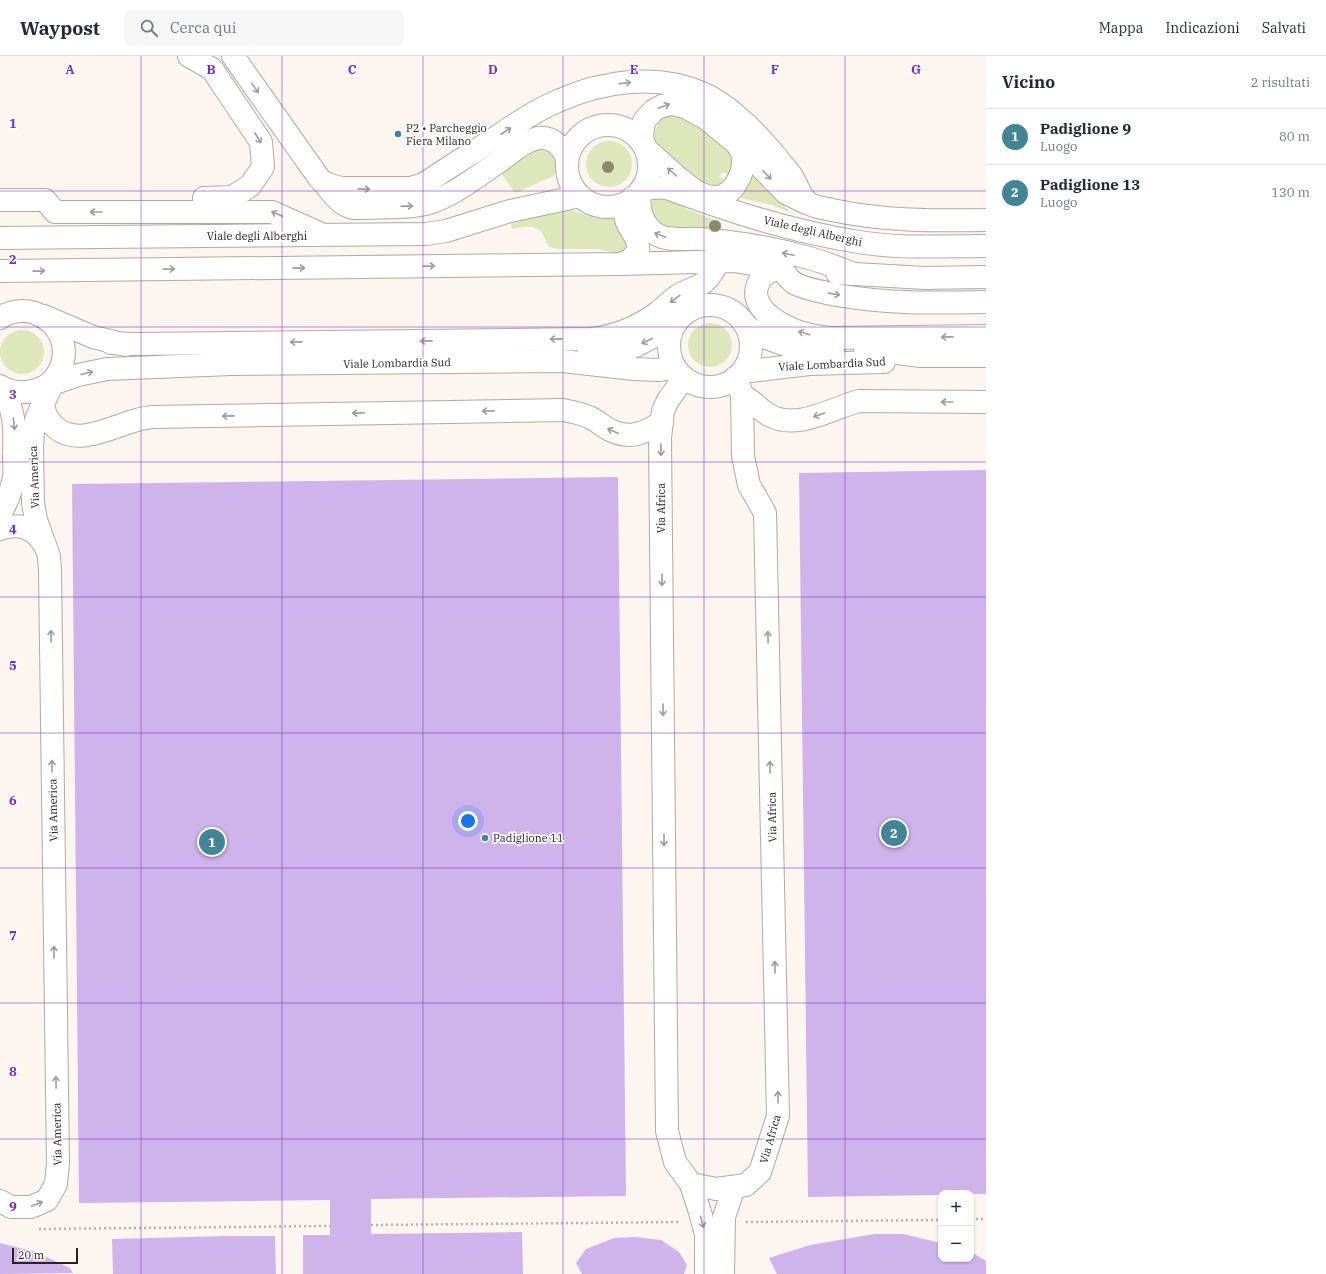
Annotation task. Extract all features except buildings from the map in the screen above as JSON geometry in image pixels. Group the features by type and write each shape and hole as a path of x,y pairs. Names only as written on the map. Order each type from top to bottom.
{"street":[{"path":"135,212 151,199 232,197 250,186 263,167 261,142 249,124 212,69 189,56"},
{"path":"232,56 323,182 341,204 353,208 419,206 429,203 478,176 521,145 537,138 543,138 556,143 564,152 572,178 590,203 601,206 613,206 636,195"},
{"path":"323,182 342,188 410,188 418,186 437,176 529,116 558,101 610,84 653,81 692,89 723,105 756,133 792,177 801,194 811,205"},
{"path":"621,264 630,260 638,252 638,241 625,217 627,206 646,181 649,169 642,137 644,122 654,110 671,104 687,108 707,119 737,144 786,193 811,205 846,213 898,219 986,220"},
{"path":"572,178 571,147 577,138 588,129 602,125 616,126 629,130 637,137 645,148"},
{"path":"706,199 707,196 721,196 728,192 733,188 741,174 743,157 737,144"},
{"name":"Viale degli Alberghi","path":"645,148 706,199"},
{"name":"Viale degli Alberghi","path":"0,238 426,234 446,231 510,211 572,178"},
{"name":"Viale degli Alberghi","path":"636,195 648,188 667,188 706,199 731,211 803,230 860,242 893,245 986,246"},
{"path":"636,195 646,224 656,234 663,238 720,241 754,246 809,258 852,273"},
{"path":"0,200 45,200 55,212 272,212 326,236"},
{"path":"111,342 134,344 592,339 605,337 638,325 676,298 702,284 711,275 723,256 740,247 754,246"},
{"path":"0,271 621,264 734,261 806,272 852,273 891,277 925,278 986,277"},
{"path":"986,302 913,303 861,299 822,292 797,284 789,279 782,270 778,268 771,270 762,277 756,288 755,295 757,301 767,314 789,328 802,333 831,338 986,336"},
{"path":"715,305 728,309 739,316 747,327 751,338 751,350 748,362 740,381 710,387 696,385 680,373 670,356 669,343 672,330 679,319 689,311 702,306 715,305"},
{"name":"Viale Lombardia Sud","path":"0,318 4,315 17,311 31,311 92,337 111,342 231,364"},
{"name":"Via America","path":"0,1201 11,1207 31,1207 47,1200 56,1184 58,1163 50,571 49,556 43,543 36,520 33,502 32,446 33,431 47,388 62,364 64,351 62,337 55,326 44,316"},
{"name":"Viale Lombardia Sud","path":"562,361 620,351 635,346 660,334 679,319"},
{"name":"Viale Lombardia Sud","path":"747,327 769,339 791,347 809,350 835,352 881,351 921,356 986,356"},
{"name":"Viale Lombardia Sud","path":"740,381 809,364 883,362 921,356"},
{"name":"Viale Lombardia Sud","path":"0,387 16,392 26,392 47,388 78,375 107,369 231,364 562,361 634,370 658,370 680,373"},
{"path":"47,388 45,415 54,427 60,431 80,435 92,434 138,419 152,417 563,410 581,413 611,431 630,435 648,431 663,417 668,400 680,373"},
{"path":"740,381 770,416 782,419 807,419 859,401 986,402"},
{"name":"Via Africa","path":"663,417 660,438 667,1131 675,1162 691,1184 716,1189 746,1185 760,1172 778,1116 765,513 749,485 743,456 740,381"},
{"path":"0,387 10,403 14,433 14,477 7,501 0,515"},
{"path":"0,529 9,527 32,530 43,543"},
{"path":"691,1184 706,1234 706,1274"},
{"path":"723,1274 724,1217 734,1187"}],"path":[{"path":"974,1219 986,1219"},
{"path":"724,1222 938,1220"},
{"path":"371,1225 702,1222"},
{"path":"31,1229 330,1226"}],"green space":[{"path":"684,113 735,153 732,178 723,172 719,177 729,184 718,189 700,184 656,145 654,135 659,120 664,116"},
{"path":"614,141 618,142 628,151 631,155 631,173 622,183 614,187 604,187 596,183 587,173 586,159 590,151 600,142"},
{"path":"535,149 541,149 551,153 554,156 557,165 554,176 515,193 500,172"},
{"path":"748,168 791,213 772,205 733,196"},
{"path":"658,197 678,202 687,209 722,223 720,230 667,230 653,218 650,206 652,201"},
{"path":"562,209 599,218 614,218 628,249 621,253 614,253 598,249 559,249 549,247 538,229 527,227 512,229 511,224 549,211"},
{"path":"710,323 722,327 728,333 732,345 728,357 722,363 710,367 698,363 692,357 688,345 692,333 698,327"},
{"path":"22,330 34,334 40,340 44,352 40,364 34,370 22,374 10,370 4,364 0,352 4,340 10,334"}],"place":[{"name":"P2 • Parcheggio Fiera Milano","path":"398,134"},
{"name":"Padiglione 13","path":"894,833"},
{"name":"Padiglione 11","path":"485,838"},
{"name":"Padiglione 9","path":"212,842"}]}
